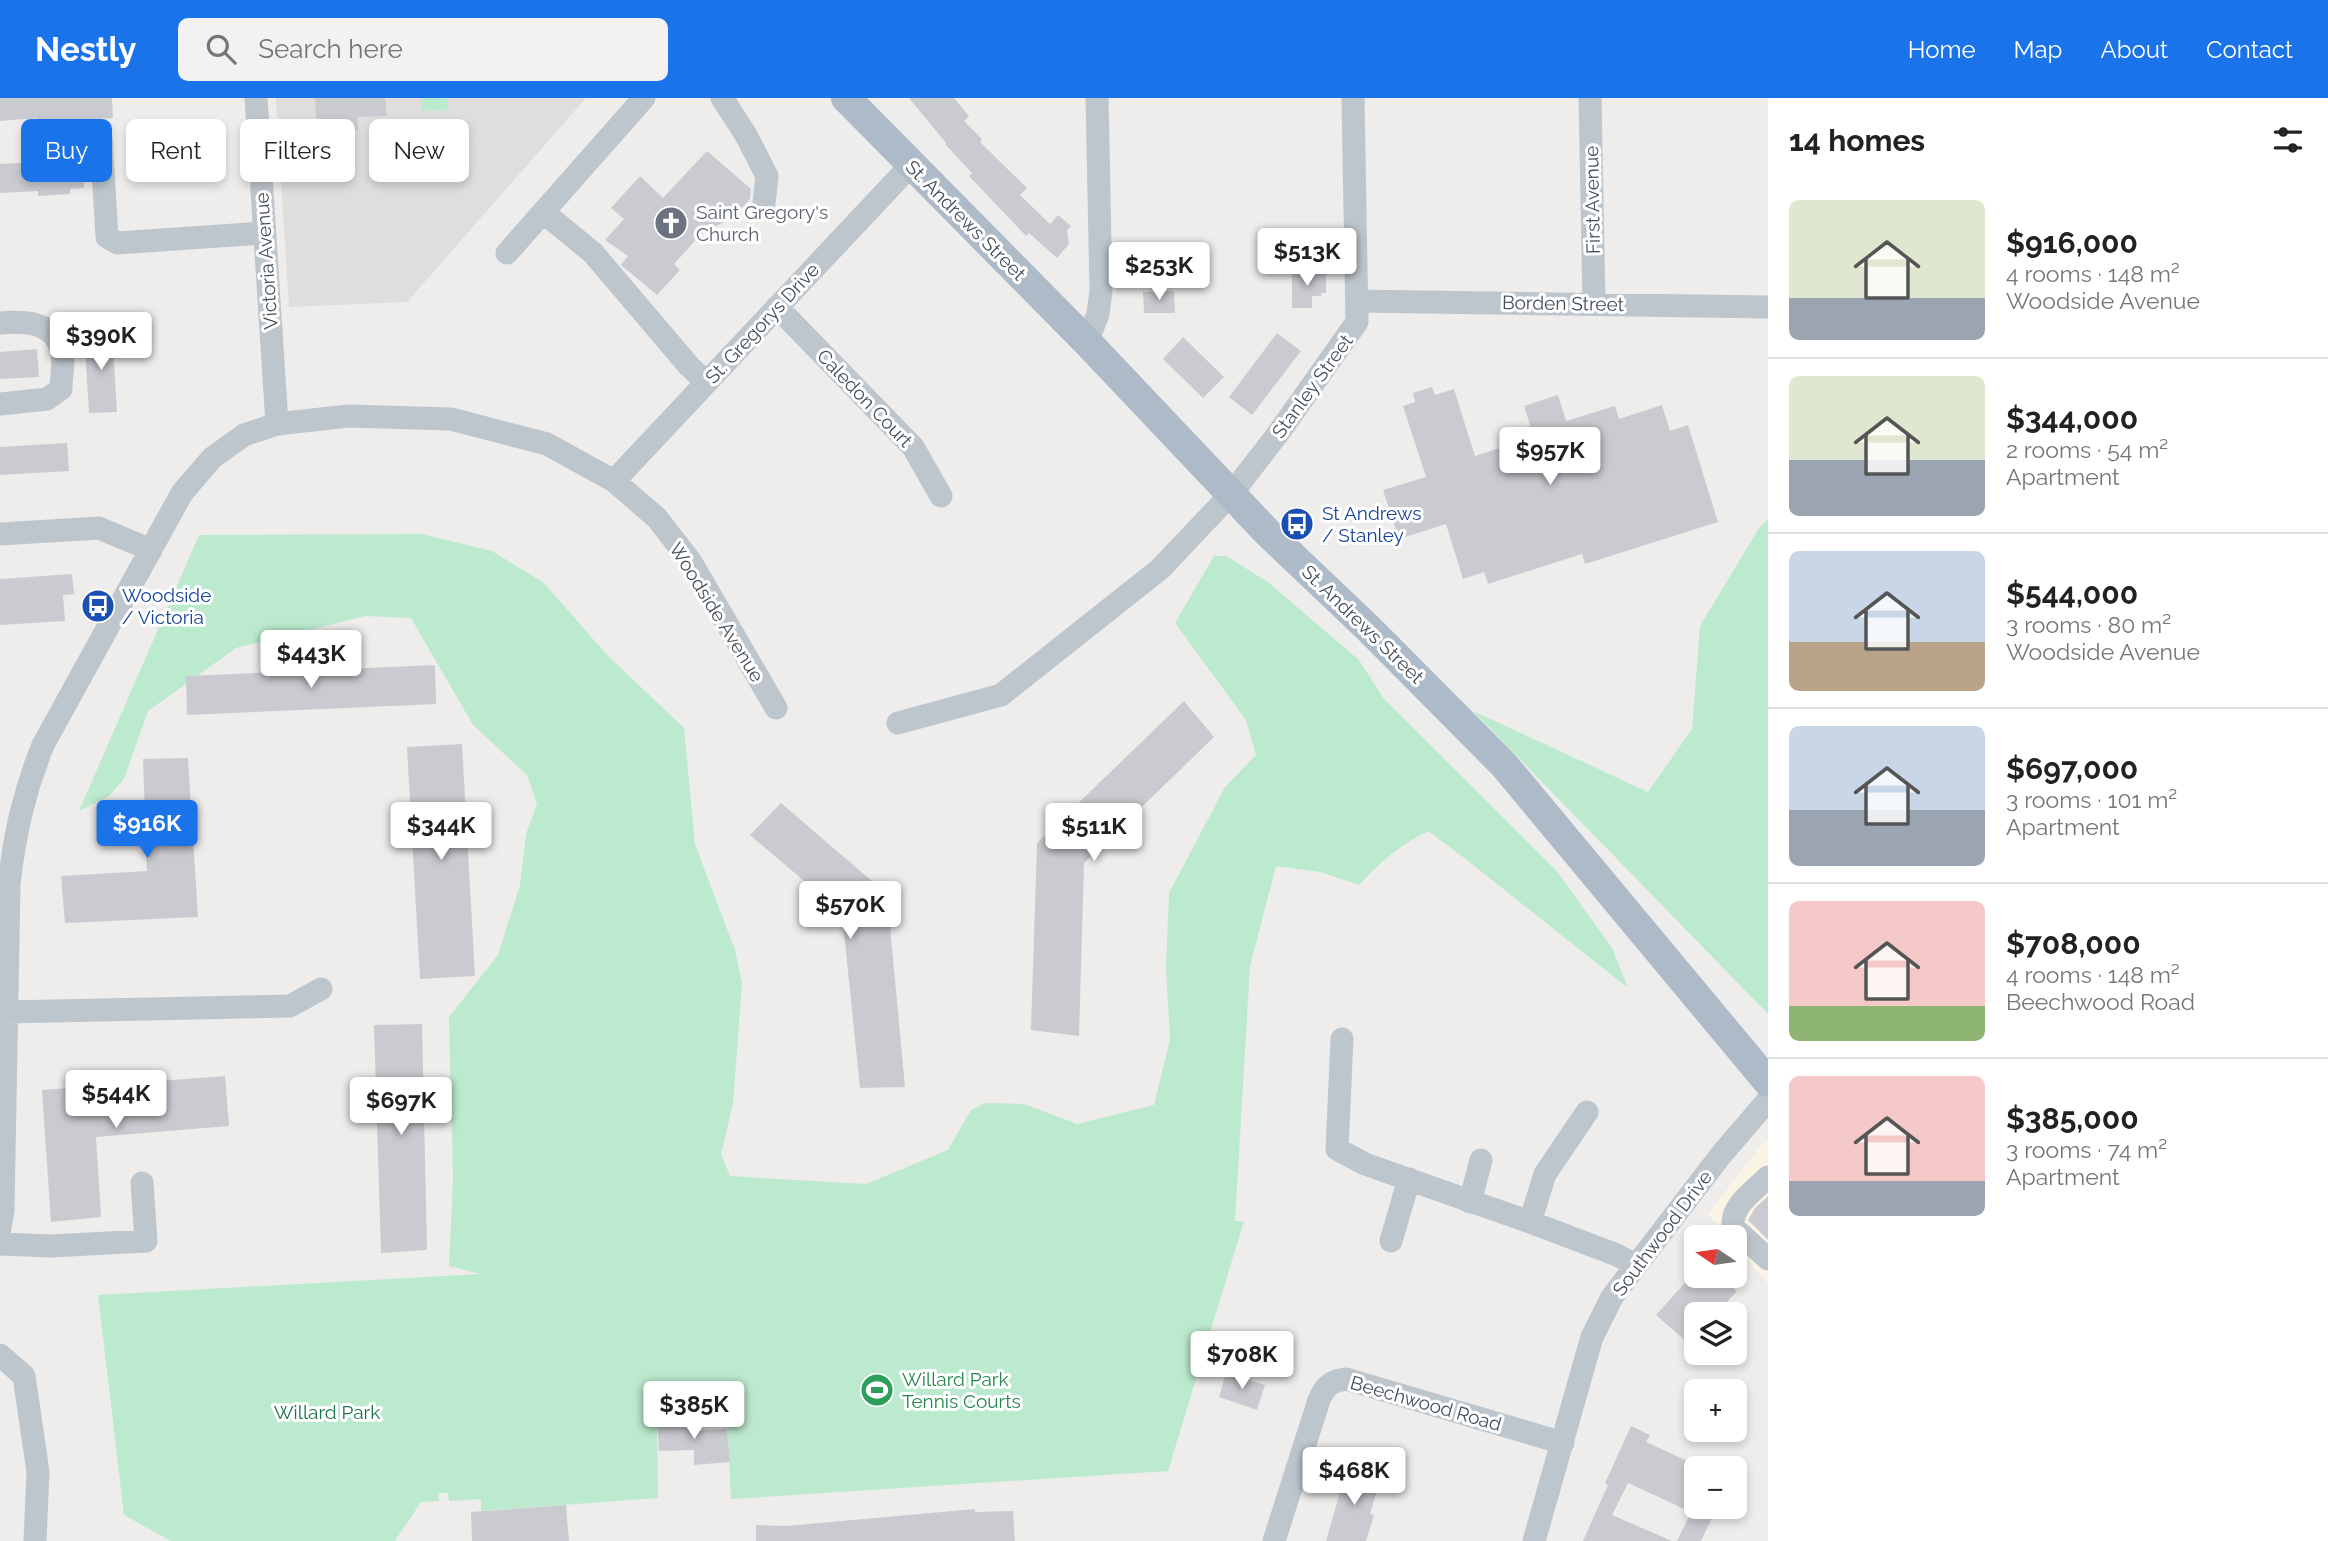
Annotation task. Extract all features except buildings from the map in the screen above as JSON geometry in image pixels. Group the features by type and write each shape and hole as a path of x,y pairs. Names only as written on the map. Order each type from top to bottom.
{"main road":[{"name":"St. Andrews Street","path":"846,98 1087,342 1267,532 1369,629 1504,765 1768,1082"}],"street":[{"name":"Victoria Avenue","path":"256,98 277,424"},
{"path":"507,253 643,98"},
{"path":"722,98 746,135 767,176 764,202"},
{"path":"1087,342 1098,314 1101,291 1097,98"},
{"name":"Stanley Street","path":"898,723 1001,695 1160,569 1232,493 1350,335 1357,322 1353,98"},
{"name":"First Avenue","path":"1590,98 1594,303"},
{"name":"St. Gregorys Drive","path":"614,481 911,165"},
{"path":"104,182 107,237 117,243 264,233"},
{"path":"543,212 593,253 706,382"},
{"name":"Borden Street","path":"1357,301 1768,307"},
{"name":"Caledon Court","path":"777,307 913,447 941,496"},
{"path":"0,323 23,321 49,330 62,349 61,388 47,400 0,404"},
{"name":"Woodside Avenue","path":"0,1228 3,1210 5,884 27,785 43,745 182,493 212,458 244,435 277,424 348,416 451,419 547,444 614,481 657,518 691,562 776,708"},
{"path":"0,534 99,528 151,550"},
{"path":"4,1008 290,1006 321,989"},
{"path":"1342,1039 1337,1149 1365,1164 1531,1222 1635,1265"},
{"name":"Southwood Drive","path":"1534,1541 1592,1337 1612,1297 1721,1155 1768,1100"},
{"path":"1531,1222 1545,1174 1587,1112"},
{"path":"1470,1202 1481,1160"},
{"path":"1768,1177 1736,1209 1732,1219 1733,1227 1768,1259"},
{"path":"1391,1241 1409,1179"},
{"path":"0,1244 51,1246 146,1241 142,1183"},
{"path":"0,1356 24,1376 38,1472 35,1541"},
{"name":"Beechwood Road","path":"1274,1541 1319,1400 1323,1390 1335,1380 1346,1379 1563,1443"}],"shaded area":[{"path":"276,98 586,98 407,302 289,307 281,182 355,182 355,119 277,119"},
{"path":"1765,1140 1768,1143 1768,1284 1747,1259 1747,1225 1718,1225 1708,1214"}],"green space":[{"path":"421,98 447,98 447,110 422,111"},
{"path":"1768,519 1768,1014 1473,711 1648,792 1692,729 1700,626 1759,528"},
{"name":"Willard Park","path":"422,534 492,551 544,583 607,655 684,728 695,844 735,950 742,983 733,1104 721,1154 730,1176 866,1184 948,1150 971,1110 986,1103 1024,1104 1077,1124 1154,1105 1170,1039 1166,968 1169,893 1225,787 1256,755 1246,720 1175,623 1214,556 1226,556 1269,583 1359,660 1384,699 1556,870 1612,948 1628,988 1428,831 1391,855 1359,885 1320,872 1276,866 1250,966 1235,1221 1244,1221 1168,1471 731,1499 727,1414 657,1420 658,1498 481,1511 481,1499 449,1501 448,1493 439,1493 439,1501 421,1502 395,1541 171,1541 124,1515 98,1295 480,1274 449,1266 453,1179 449,1017 498,955 520,885 526,834 537,804 527,775 473,725 411,618 365,616 236,648 148,711 124,779 109,796 79,811 199,535"}],"place":[{"name":"Saint Gregory's Church","path":"671,223"},
{"name":"St Andrews / Stanley","path":"1297,524"},
{"name":"Woodside / Victoria","path":"98,606"},
{"name":"Willard Park Tennis Courts","path":"877,1390"}]}
